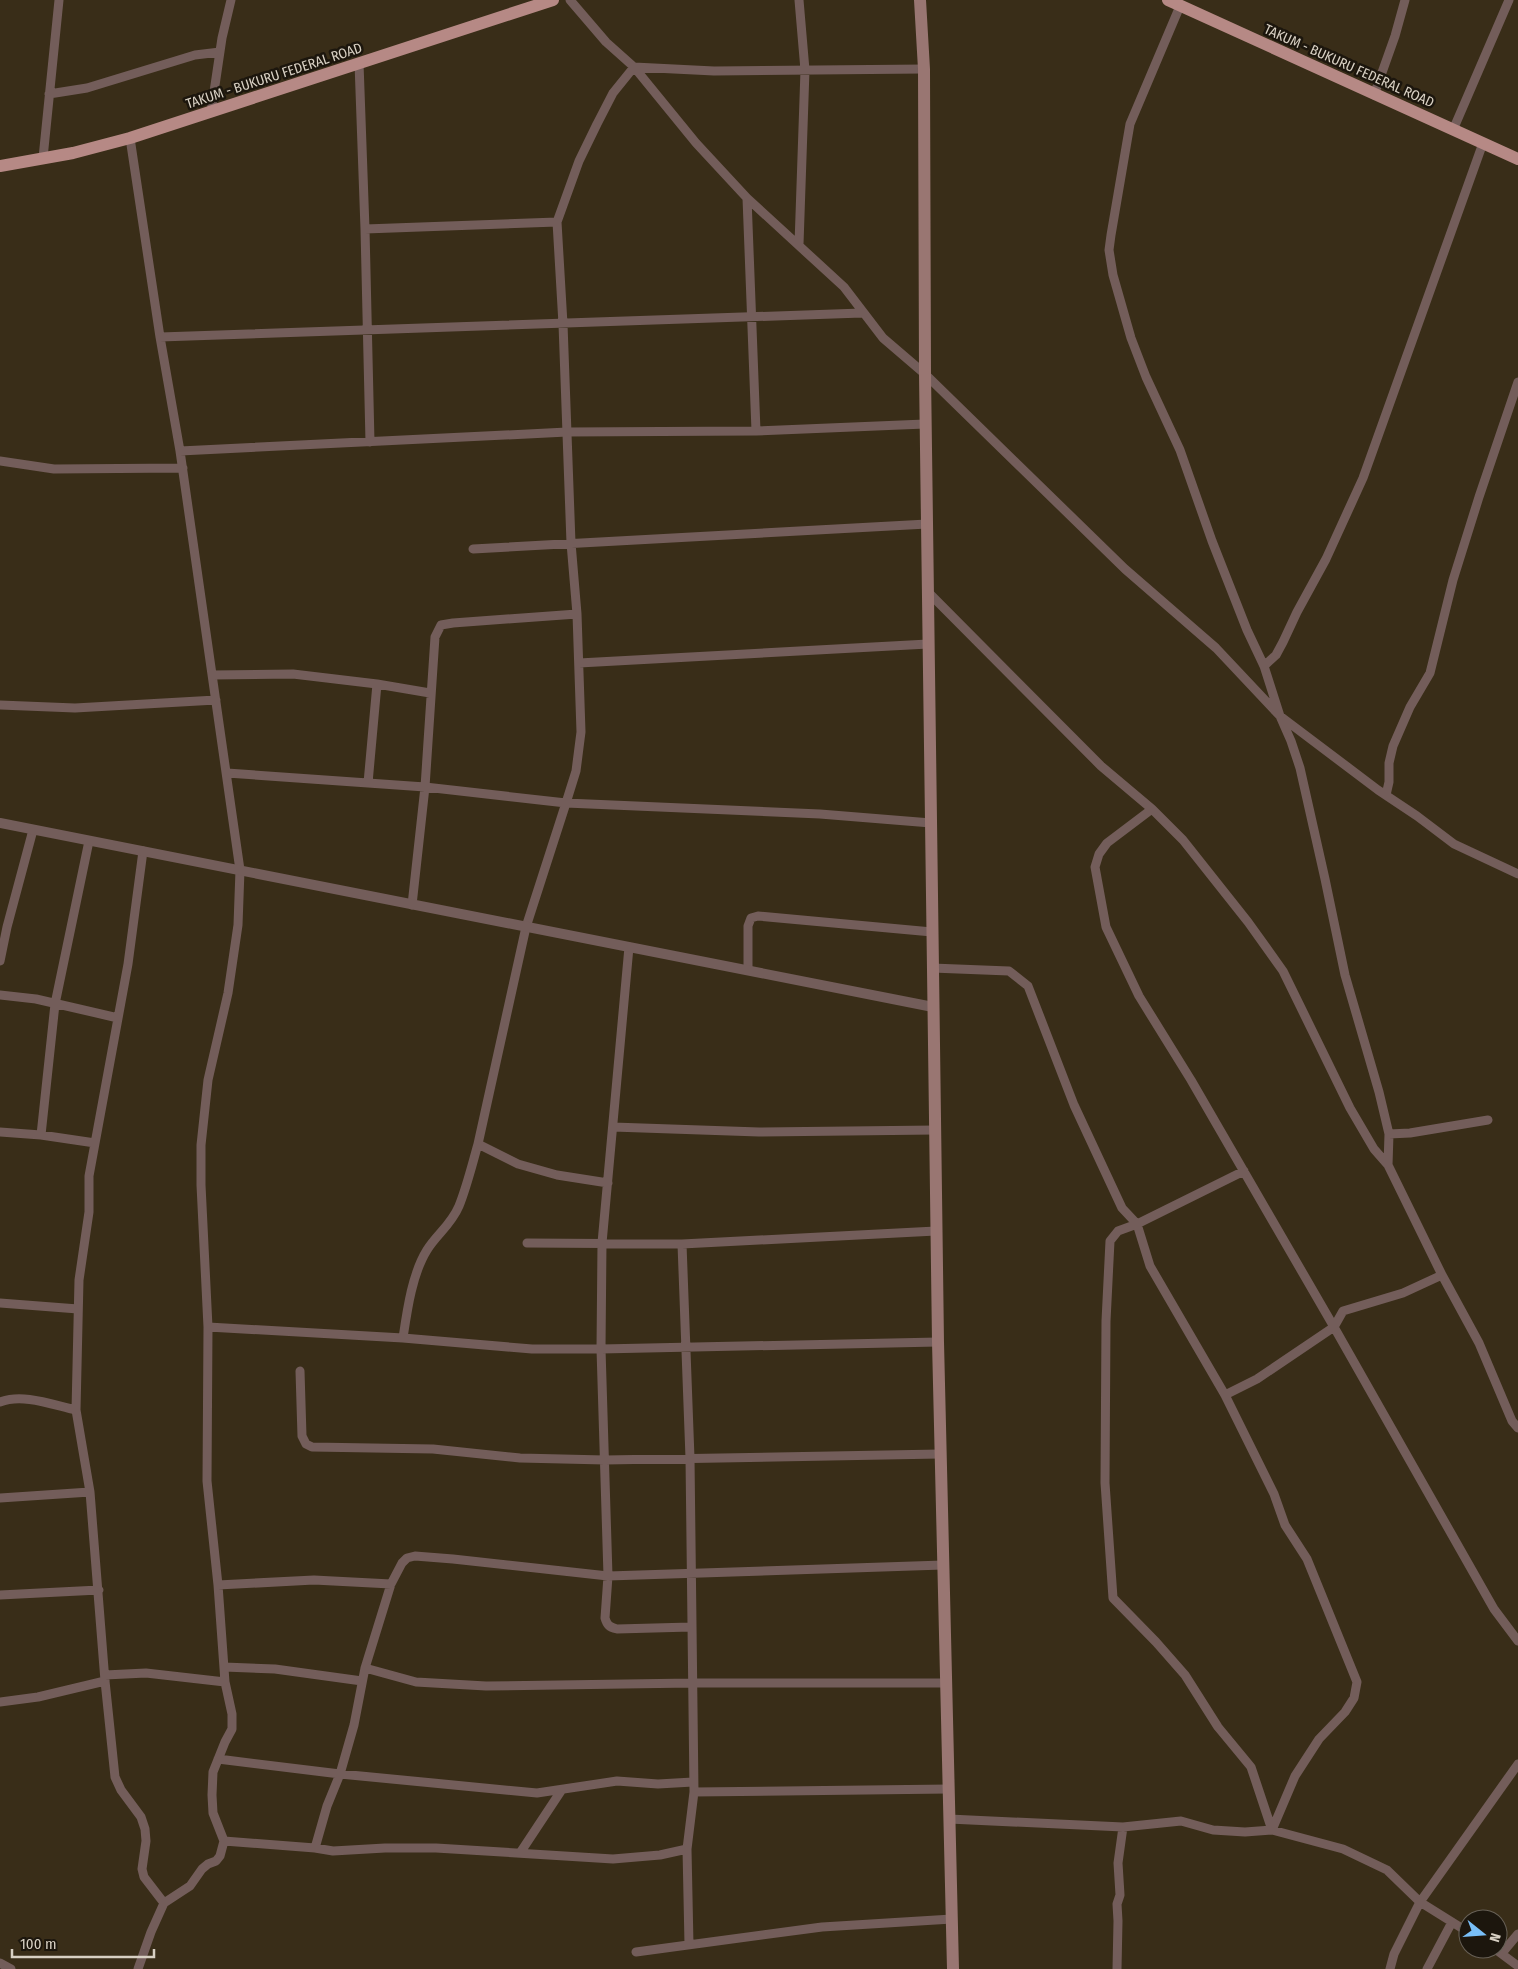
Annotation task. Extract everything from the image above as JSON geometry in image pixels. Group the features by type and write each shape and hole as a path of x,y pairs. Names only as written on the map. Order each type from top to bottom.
{"main road":[{"path":"920,0 924,69 925,374 936,1231 953,1969"},
{"name":"TAKUM - BUKURU FEDERAL ROAD","path":"1168,0 1518,159"},
{"name":"TAKUM - BUKURU FEDERAL ROAD","path":"0,166 73,153 130,138 544,1"}],"street":[{"path":"43,158 59,0"},
{"path":"212,112 222,38 231,0"},
{"path":"570,0 606,42 634,67 696,142 747,198 799,244 844,288 883,338 925,374 1125,570 1216,648 1280,716 1454,844 1518,874"},
{"path":"799,0 806,70 799,244"},
{"path":"1374,95 1395,36 1404,0"},
{"path":"1453,130 1509,0"},
{"path":"1180,6 1130,124 1109,250 1112,275 1146,377 1180,450 1212,541 1247,630 1264,666 1280,716 1292,741 1326,879 1345,975 1379,1092 1389,1134 1388,1165"},
{"path":"49,94 88,88 195,55 220,52"},
{"path":"360,63 370,442"},
{"path":"634,67 714,71 924,69"},
{"path":"404,1338 409,1297 420,1267 427,1249 450,1223 458,1207 478,1144 526,927 576,771 581,732 579,663 571,543 564,324 557,222 578,161 613,92 634,67"},
{"path":"130,138 160,337 183,468 240,870 238,925 228,993 208,1080 201,1145 201,1186 208,1327 207,1481 218,1585 225,1682 232,1714 232,1729 213,1772 213,1813 224,1841 220,1856 216,1861 208,1864 190,1886 164,1903 138,1969"},
{"path":"1264,666 1276,655 1283,642 1326,559 1363,478 1483,143"},
{"path":"747,198 756,431"},
{"path":"365,229 557,222"},
{"path":"160,337 862,313"},
{"path":"1386,795 1389,782 1389,763 1393,746 1410,707 1430,673 1453,580 1518,382"},
{"path":"180,451 567,432 756,431 926,424"},
{"path":"0,461 54,470 183,468"},
{"path":"473,549 927,524"},
{"path":"928,592 1101,766 1152,809 1189,848 1248,922 1282,971 1350,1108 1374,1148 1388,1165 1442,1275 1479,1343 1512,1421 1518,1428"},
{"path":"412,904 425,787 435,637 441,625 577,614"},
{"path":"579,663 928,644"},
{"path":"212,675 293,674 377,684 430,693"},
{"path":"368,783 377,684"},
{"path":"0,705 75,708 216,700"},
{"path":"227,773 425,787 566,803 820,814 931,823"},
{"path":"1152,809 1107,843 1099,854 1094,867 1106,927 1139,996 1244,1171 1494,1609 1518,1641"},
{"path":"0,823 933,1007"},
{"path":"0,961 6,927 33,830"},
{"path":"41,1135 55,1004 89,841"},
{"path":"143,851 128,964 89,1176 89,1212 79,1280 76,1410 90,1492 105,1678 116,1777 121,1790 141,1817 145,1829 146,1841 142,1868 144,1877 164,1903"},
{"path":"748,970 748,926 751,918 766,917 932,932"},
{"path":"629,946 602,1243 602,1349 608,1576 605,1618 610,1628 617,1629 691,1627"},
{"path":"932,968 1009,971 1028,986 1074,1106 1122,1208 1137,1224 1150,1266 1225,1395 1274,1494 1285,1525 1307,1559 1357,1682 1354,1698 1345,1712 1319,1740 1295,1776 1272,1830"},
{"path":"0,995 36,999 118,1018"},
{"path":"1389,1134 1410,1133 1488,1120"},
{"path":"613,1127 759,1132 935,1130"},
{"path":"0,1132 41,1135 95,1143"},
{"path":"478,1144 518,1164 557,1175 608,1183"},
{"path":"1244,1171 1137,1224 1118,1231 1110,1241 1106,1322 1105,1483 1113,1598 1185,1675 1218,1727 1251,1767 1272,1830"},
{"path":"527,1243 682,1244 936,1231"},
{"path":"682,1244 690,1458 694,1792 687,1849 689,1945"},
{"path":"1225,1395 1257,1379 1334,1327 1343,1311 1403,1293 1442,1275"},
{"path":"0,1302 78,1309"},
{"path":"208,1327 404,1338 532,1349 938,1342"},
{"path":"300,1372 302,1436 306,1444 312,1447 433,1449 520,1458 605,1460 940,1454"},
{"path":"0,1402 8,1399 29,1400 76,1410"},
{"path":"0,1498 90,1492"},
{"path":"315,1848 327,1806 340,1774 354,1725 365,1668 391,1584 402,1563 407,1558 415,1556 608,1576 943,1565"},
{"path":"218,1585 314,1580 391,1584"},
{"path":"0,1595 99,1590"},
{"path":"224,1667 276,1670 362,1681"},
{"path":"365,1668 416,1682 486,1686 946,1682"},
{"path":"0,1702 38,1697 105,1678 146,1674 225,1682"},
{"path":"218,1759 340,1774 537,1793 562,1791 581,1786 617,1781 658,1784 693,1782"},
{"path":"1390,1969 1394,1954 1420,1902 1518,1764"},
{"path":"694,1792 948,1789"},
{"path":"520,1853 562,1791"},
{"path":"949,1819 1123,1827 1180,1821 1213,1830 1245,1832 1272,1830 1342,1849 1387,1870 1420,1902 1458,1926"},
{"path":"1116,1969 1117,1904 1120,1895 1118,1863 1123,1827"},
{"path":"224,1841 333,1851 436,1848 613,1859 660,1855 687,1849"},
{"path":"636,1952 822,1927 952,1918"},
{"path":"1427,1969 1452,1922"},
{"path":"1508,1942 1518,1934"},
{"path":"0,1963 11,1969"}]}
